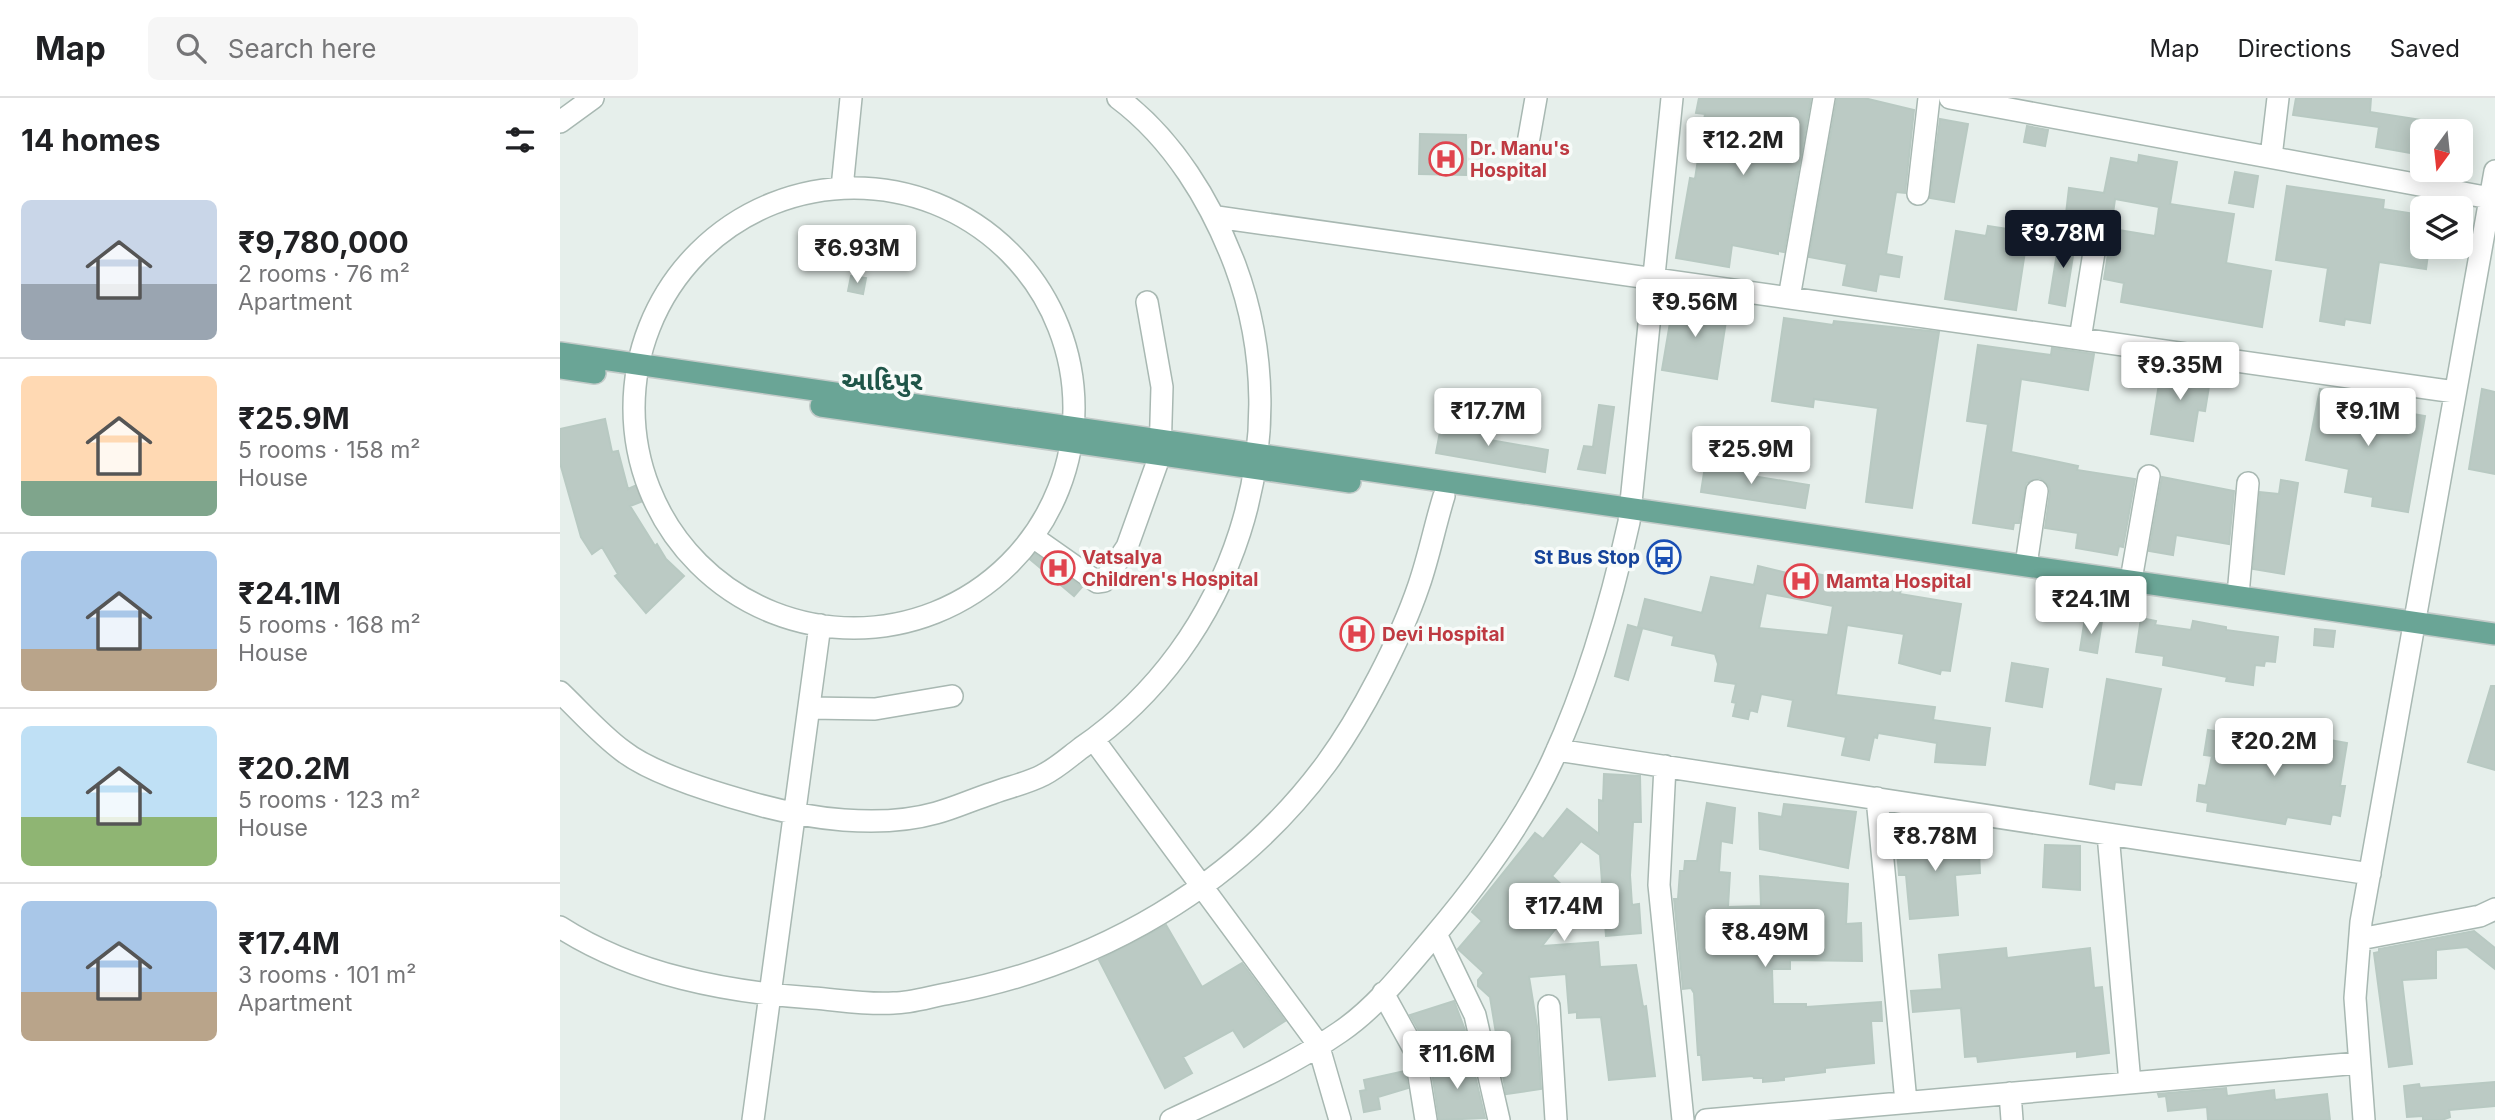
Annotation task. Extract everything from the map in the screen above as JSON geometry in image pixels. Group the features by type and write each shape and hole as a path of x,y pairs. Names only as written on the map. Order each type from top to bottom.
{"main road":[{"path":"560,353 635,372"},
{"path":"560,368 635,372 2412,627 2495,634"},
{"path":"1256,461 1444,496 1629,515 2026,565 2238,595 2412,627 2495,649"}],"street":[{"path":"560,122 593,98"},
{"path":"842,188 851,98"},
{"path":"560,692 624,753 705,790 794,815 866,821 934,814 1043,775 1118,724 1154,684 1200,622 1234,556 1256,461 1259,378 1247,298 1217,217 1174,153 1118,98"},
{"path":"1528,142 1536,98"},
{"path":"1171,1120 1261,1077 1341,1031 1383,993 1463,902 1516,825 1557,750 1615,585 1629,515 1672,98"},
{"path":"1788,298 1824,98"},
{"path":"1917,194 1929,98"},
{"path":"1950,98 2067,109 2272,157 2493,198"},
{"path":"2272,157 2278,98"},
{"path":"2364,1120 2355,998 2360,939 2412,627 2493,198 2495,171"},
{"path":"842,188 869,188 915,197 959,215 998,241 1024,267 1051,308 1068,351 1075,395 1074,435 1063,481 1045,519 1033,537 994,579 965,599 916,620 873,628 820,625 800,622 755,605 718,582 688,554 660,515 647,487 635,441 635,372 654,312 675,277 705,244 741,218 791,196 842,188"},
{"path":"1217,217 2455,391"},
{"path":"2080,339 2096,240"},
{"path":"1033,537 1090,579 1104,581 1127,547 1161,448 1162,387 1146,302"},
{"path":"2131,580 2148,476"},
{"path":"2238,595 2248,483"},
{"path":"2026,565 2037,491"},
{"path":"560,927 596,950 698,983 770,995 894,1003 1003,983 1091,951 1179,904 1260,842 1327,764 1375,684 1419,586 1444,496"},
{"path":"753,1120 820,625"},
{"path":"809,708 875,709 952,696"},
{"path":"1094,740 1318,1044 1340,1120"},
{"path":"1557,750 2370,874"},
{"path":"1665,766 1659,885 1683,1120"},
{"path":"1877,798 1906,1102"},
{"path":"2108,834 2130,1083"},
{"path":"2360,939 2490,918"},
{"path":"1436,934 1475,1015 1499,1120"},
{"path":"1383,993 1415,1051 1426,1120"},
{"path":"1549,1006 1556,1120"},
{"path":"1706,1120 2360,1063"},
{"path":"2010,1093 2012,1120"}],"building":[{"path":"1699,98 1811,98 1784,252 1778,251 1778,254 1732,245 1729,267 1676,258 1690,178 1695,179 1705,114 1696,113"},
{"path":"1837,98 1864,98 1914,110 1905,193 1896,192 1886,254 1902,257 1899,277 1879,274 1876,291 1843,285 1847,264 1809,257"},
{"path":"2296,98 2371,98 2370,112 2416,119 2410,119 2410,153 2376,147 2379,127 2293,115"},
{"path":"1940,119 1968,124 1954,202 1930,198"},
{"path":"2027,126 2048,130 2045,146 2024,142"},
{"path":"1420,134 1466,135 1466,175 1419,174"},
{"path":"2139,155 2177,162 2170,204 2234,214 2226,263 2271,271 2262,327 2121,302 2124,283 2104,279 2112,229 2155,236 2159,207 2115,199 2112,221 2066,214 2069,188 2104,193 2111,158 2138,163"},
{"path":"2235,172 2258,176 2253,207 2229,203"},
{"path":"2287,186 2384,200 2383,209 2410,213 2410,259 2427,259 2426,269 2379,262 2370,323 2345,319 2344,325 2320,321 2328,268 2276,260"},
{"path":"1988,226 2028,232 2016,310 1945,299 1956,231 1986,236"},
{"path":"2060,234 2076,237 2065,306 2049,303"},
{"path":"851,276 866,278 863,294 848,291"},
{"path":"1674,299 1728,308 1717,379 1662,370"},
{"path":"1784,318 1833,325 1834,321 1939,332 1912,508 1866,502 1878,408 1814,399 1813,407 1772,401"},
{"path":"1978,345 2051,355 2052,348 2094,354 2088,390 2021,379 2011,452 2078,466 2077,470 2135,479 2123,547 2119,546 2117,555 2076,548 2078,533 2045,528 2050,492 2049,486 2040,478 2026,483 2019,523 2014,523 2013,529 1973,523 1988,424 1967,421"},
{"path":"2162,365 2211,374 2205,411 2198,410 2193,441 2151,434"},
{"path":"2320,389 2352,395 2351,403 2425,416 2408,512 2372,506 2373,497 2345,492 2349,469 2306,460"},
{"path":"2482,389 2495,392 2495,474 2469,469"},
{"path":"1599,405 1614,407 1605,473 1578,469 1584,446 1593,447"},
{"path":"605,419 612,452 618,451 628,489 639,484 646,500 630,506 655,546 657,544 666,559 684,576 646,613 615,576 618,574 602,547 592,554 581,537 560,463 560,429"},
{"path":"1442,421 1492,430 1490,440 1548,450 1545,472 1436,453"},
{"path":"1706,460 1748,466 1746,475 1809,485 1805,508 1701,492"},
{"path":"2162,477 2234,491 2229,544 2176,535 2173,555 2149,551"},
{"path":"2281,480 2298,483 2284,574 2253,569 2260,492 2279,494"},
{"path":"1031,551 1082,587 1074,596 1026,556"},
{"path":"1758,566 1791,574 1792,569 1862,583 1863,577 1902,582 1900,594 1961,604 1950,671 1941,670 1940,674 1899,663 1904,634 1847,625 1836,695 1935,707 1933,720 1990,728 1985,765 1935,762 1937,743 1878,733 1877,738 1874,737 1869,760 1842,755 1846,737 1788,726 1793,700 1761,694 1757,712 1750,710 1748,719 1733,716 1736,703 1732,702 1736,684 1715,681 1718,664 1715,654 1672,645 1674,636 1638,627 1645,599 1702,613 1711,577 1754,585","holes":["1766,593 1833,606 1828,635 1759,628"]},
{"path":"2085,618 2102,621 2097,653 2080,650"},
{"path":"2141,618 2156,621 2155,625 2191,630 2193,621 2226,627 2226,630 2278,637 2275,662 2265,661 2264,666 2255,665 2253,685 2226,681 2227,677 2163,665 2164,656 2136,652"},
{"path":"1628,625 1642,629 1628,680 1615,676"},
{"path":"2315,629 2335,631 2333,647 2314,645"},
{"path":"2012,663 2048,669 2042,707 2006,701"},
{"path":"2107,679 2161,689 2141,785 2115,782 2114,789 2090,784"},
{"path":"2491,686 2495,686 2495,770 2468,762"},
{"path":"2208,730 2306,746 2307,736 2347,743 2340,786 2345,786 2340,816 2332,814 2330,824 2287,817 2285,824 2207,811 2208,803 2197,801 2199,785 2206,786 2212,756 2204,755"},
{"path":"1604,774 1640,776 1641,822 1633,822 1630,875 1632,905 1639,904 1641,933 1606,936 1600,855 1581,841 1552,876 1578,900 1542,946 1598,942 1600,967 1636,965 1643,1007 1646,1006 1655,1076 1609,1080 1601,1017 1577,1018 1577,1012 1569,1013 1566,974 1529,977 1537,1026 1541,1089 1506,1094 1490,997 1478,986 1478,980 1484,973 1458,949 1482,921 1472,912 1535,833 1543,839 1567,809 1599,834 1599,800 1603,801"},
{"path":"1707,803 1735,808 1732,843 1721,841 1719,872 1730,873 1728,907 1761,906 1760,876 1848,884 1846,924 1861,923 1862,961 1790,960 1790,969 1772,969 1773,1004 1806,1004 1806,1007 1881,1002 1882,1021 1871,1021 1874,1063 1825,1068 1825,1072 1784,1077 1784,1080 1763,1082 1763,1078 1753,1076 1703,1080 1701,1055 1698,1055 1694,993 1691,988 1683,989 1674,899 1678,899 1680,871 1684,871 1685,861 1697,861"},
{"path":"1784,804 1856,812 1848,868 1760,849 1759,813 1782,817"},
{"path":"1948,825 1966,826 1968,852 1979,851 1980,873 1955,875 1958,915 1910,919 1906,875 1899,875 1896,838 1917,836 1918,847 1949,845"},
{"path":"2045,845 2080,846 2080,890 2043,887"},
{"path":"1166,925 1202,987 1242,963 1285,1021 1244,1047 1233,1030 1183,1057 1192,1073 1165,1088 1099,960"},
{"path":"2474,931 2495,948 2495,969 2467,947 2436,950 2436,978 2402,980 2412,1064 2389,1067 2374,953 2379,952 2379,949"},
{"path":"2006,948 2007,958 2090,948 2094,988 2102,987 2109,1053 2077,1057 2077,1051 1978,1062 1977,1056 1965,1057 1961,1008 1913,1012 1911,991 1942,989 1939,955"},
{"path":"1454,1001 1465,1030 1427,1045 1410,1015"},
{"path":"1471,1058 1485,1118 1439,1120 1431,1066"},
{"path":"1405,1071 1408,1088 1378,1097 1380,1109 1364,1112 1360,1091 1366,1090 1364,1080"},
{"path":"2495,1082 2495,1106 2449,1110 2450,1117 2442,1120 2423,1120 2423,1116 2407,1117 2404,1086 2419,1084 2420,1088"},
{"path":"2226,1088 2227,1096 2274,1090 2275,1100 2327,1094 2330,1120 2208,1120 2207,1107 2168,1111 2166,1096 2159,1097 2158,1094"}],"place":[{"name":"Dr. Manu's Hospital","path":"1446,159"},
{"name":"St Bus Stop","path":"1664,557"},
{"name":"Vatsalya Children's Hospital","path":"1058,568"},
{"name":"Mamta Hospital","path":"1801,581"},
{"name":"Devi Hospital","path":"1357,634"}],"district":[{"name":"આદિપુર","path":"882,380"}]}
